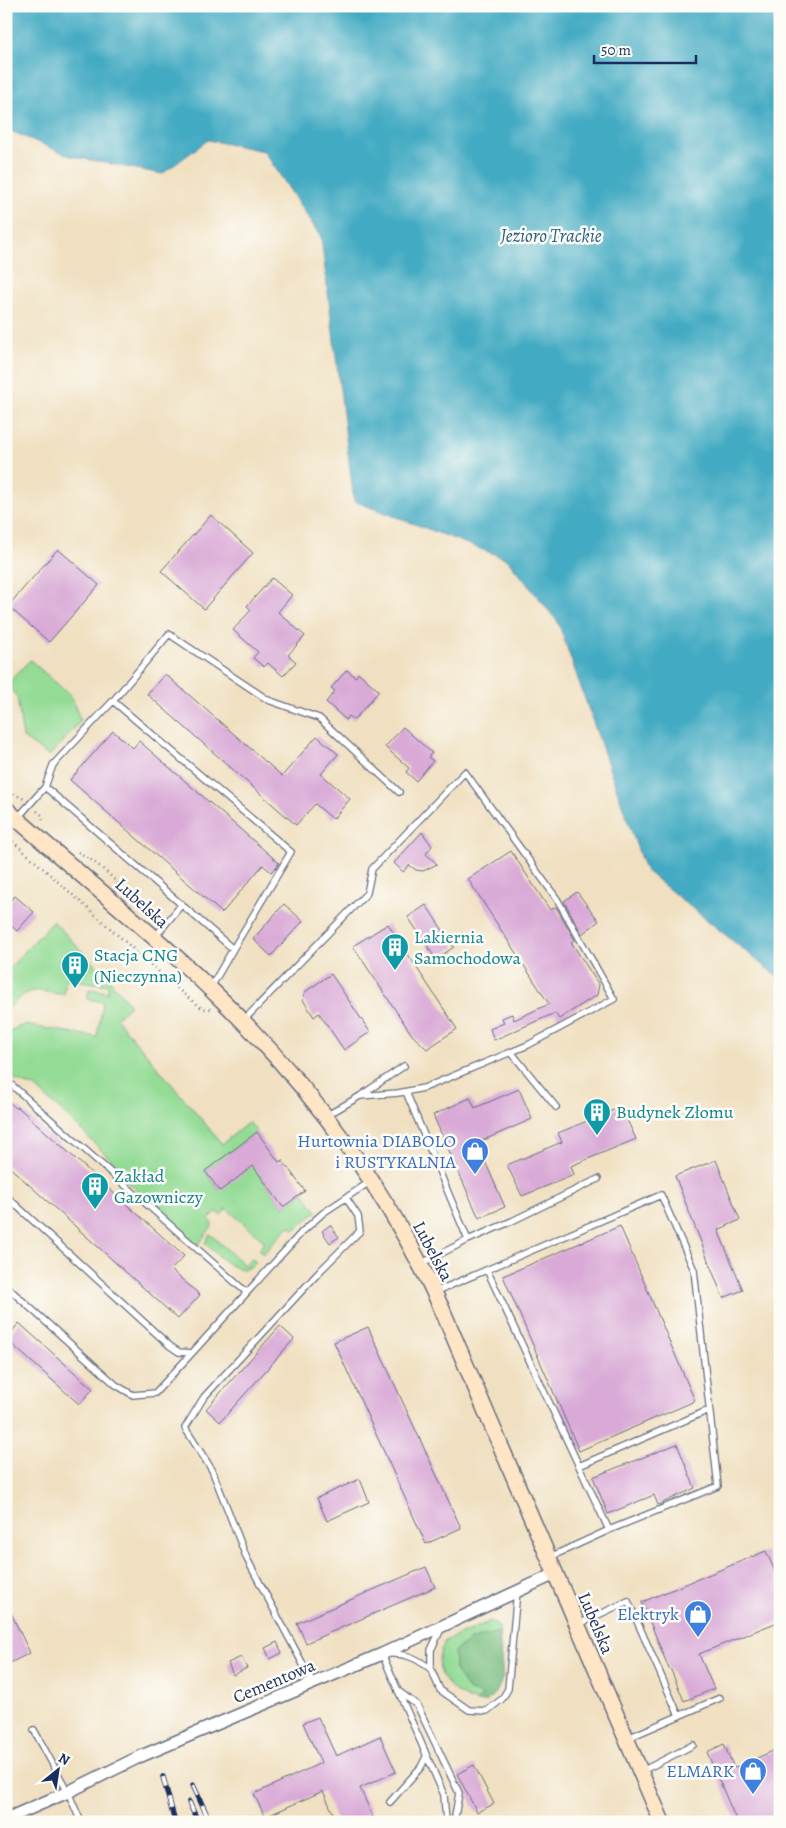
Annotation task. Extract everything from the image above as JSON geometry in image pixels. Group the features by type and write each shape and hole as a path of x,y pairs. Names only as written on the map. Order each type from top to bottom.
{"street":[{"name":"Lubelska","path":"12,814 210,989 242,1021 281,1062 326,1116 371,1181 420,1264 434,1292 662,1822"},
{"name":"Cementowa","path":"6,1819 68,1792 139,1757 382,1654 555,1574"}],"lane":[{"path":"6,831 12,814 45,787 53,765 113,701 168,634 268,700 318,718 399,792"},
{"path":"113,701 291,852 210,989"},
{"path":"242,1021 367,892 372,870 465,772 557,899 614,999 528,1045 424,1088 406,1092 360,1096"},
{"path":"45,787 233,949"},
{"path":"154,939 182,904"},
{"path":"511,1052 556,1107"},
{"path":"326,1116 360,1096 404,1066"},
{"path":"6,1080 246,1292"},
{"path":"406,1092 468,1240"},
{"path":"420,1264 598,1178"},
{"path":"6,1286 116,1385 133,1395 155,1393 302,1232 323,1213 371,1181"},
{"path":"434,1292 661,1195 694,1270 718,1486 609,1530 548,1558"},
{"path":"6,1196 170,1346 179,1352 192,1353"},
{"path":"313,1683 247,1559 212,1470 186,1428 204,1397 321,1270 360,1231 358,1216 346,1198"},
{"path":"487,1270 609,1530"},
{"path":"579,1466 709,1410"},
{"path":"443,1625 431,1650 431,1669 440,1690 469,1710 487,1711 502,1699 508,1689 518,1591"},
{"path":"577,1625 628,1601 679,1716"},
{"path":"431,1669 419,1660 400,1653 382,1654 444,1795 446,1822"},
{"path":"397,1690 417,1705 459,1793 454,1822"},
{"path":"626,1739 720,1698"},
{"path":"34,1730 68,1792 81,1822"},
{"path":"640,1772 693,1745"},
{"path":"390,1802 421,1767 426,1756"}],"path":[{"path":"6,835 186,996 203,1009 216,1009 223,1002"}],"green space":[{"path":"30,660 70,695 81,721 49,756 23,738 17,697 6,685"},
{"path":"53,921 113,984 130,1005 116,1018 222,1144 249,1122 257,1132 205,1171 219,1190 255,1164 261,1177 283,1207 304,1193 317,1212 294,1230 289,1226 263,1254 259,1250 265,1242 227,1209 221,1215 216,1212 209,1219 212,1222 212,1226 198,1245 112,1168 115,1164 35,1087 17,1081 6,1073 6,1035 15,1028 25,1025 97,1037 103,1002 87,999 89,989 108,992 108,985 66,979 64,995 44,991 31,991 21,997 6,1011 6,972"},
{"path":"210,1234 244,1265 250,1259 256,1263 249,1268 242,1269 229,1264 205,1243"},
{"path":"491,1621 499,1627 501,1666 497,1632 484,1696 476,1702 462,1696 450,1687 442,1675 439,1658 445,1641"},
{"path":"498,1632 503,1677 497,1691 486,1702 476,1702 483,1696 468,1690 455,1670 454,1651 472,1639"}],"water":[{"name":"Jezioro Trackie","path":"6,6 780,6 780,979 645,870 558,622 507,559 354,501 321,237 264,151 208,140 162,174 70,156 6,129"}],"building":[{"path":"211,515 253,553 204,609 161,571"},
{"path":"58,549 99,585 49,642 8,606"},
{"path":"272,578 292,595 278,612 305,636 288,655 296,662 283,676 268,663 264,667 253,658 258,652 233,630 251,610 247,606"},
{"path":"347,670 355,677 359,673 379,691 354,720 349,716 346,720 326,702 335,691 331,688"},
{"path":"165,674 282,776 317,736 338,754 321,774 350,799 333,819 315,804 296,825 147,694"},
{"path":"403,727 432,753 428,757 433,761 416,781 406,772 409,768 385,747"},
{"path":"113,731 133,748 139,741 279,863 277,866 271,872 263,865 222,913 70,780"},
{"path":"422,832 432,846 426,854 437,864 423,871 416,870 409,865 403,872 394,863"},
{"path":"511,851 550,910 556,907 575,940 571,942 599,985 597,995 559,1019 555,1013 494,1040 490,1029 504,1023 502,1018 512,1014 514,1020 549,1004 468,879"},
{"path":"577,892 599,921 582,934 564,901"},
{"path":"15,896 34,912 17,931 6,921 6,905"},
{"path":"284,904 303,921 271,956 253,939"},
{"path":"426,905 454,947 436,959 408,917"},
{"name":"Lakiernia Samochodowa","path":"388,924 457,1029 427,1049 412,1035 353,946"},
{"path":"331,974 370,1032 344,1050 319,1013 314,1017 303,1000 305,992"},
{"name":"Hurtownia DIABOLO i RUSTYKALNIA","path":"519,1089 532,1119 477,1143 505,1207 479,1218 433,1115 470,1098 475,1108"},
{"name":"Zakład Gazowniczy","path":"6,1099 17,1109 18,1107 184,1256 171,1270 200,1295 178,1319 6,1164"},
{"path":"621,1107 636,1139 571,1166 574,1175 522,1196 507,1165 562,1142 558,1133"},
{"path":"257,1132 279,1162 282,1160 305,1191 283,1207 253,1166 220,1191 205,1171"},
{"path":"716,1160 740,1220 718,1230 743,1290 723,1298 675,1176"},
{"path":"330,1225 339,1237 330,1243 322,1231"},
{"path":"620,1226 695,1401 579,1451 503,1276"},
{"path":"19,1323 93,1389 79,1404 6,1339"},
{"path":"280,1326 294,1339 220,1422 206,1409"},
{"path":"368,1327 461,1528 426,1544 334,1342"},
{"path":"677,1444 695,1488 658,1505 654,1495 608,1514 593,1477"},
{"path":"360,1479 369,1502 327,1521 317,1498"},
{"name":"Elektryk","path":"766,1551 780,1583 780,1621 699,1654 714,1689 684,1701 642,1602"},
{"path":"426,1567 435,1587 306,1643 297,1623"},
{"path":"6,1603 30,1653 6,1665"},
{"path":"277,1642 282,1653 270,1659 265,1648"},
{"path":"241,1657 247,1668 233,1675 228,1663"},
{"path":"318,1717 336,1756 380,1736 396,1772 360,1788 375,1822 337,1822 323,1791 265,1817 254,1794 321,1763 303,1723"},
{"name":"ELMARK","path":"724,1744 734,1768 780,1748 780,1822 737,1822 707,1752"},
{"path":"474,1765 494,1804 477,1812 457,1774"}],"railway":[{"path":"163,1777 175,1822"},
{"path":"193,1785 210,1822"},
{"path":"189,1802 198,1822"}],"place":[{"name":"Lakiernia Samochodowa","path":"395,971"},
{"name":"Stacja CNG (Nieczynna)","path":"75,989"},
{"name":"Budynek Złomu","path":"597,1136"},
{"name":"Hurtownia DIABOLO i RUSTYKALNIA","path":"475,1175"},
{"name":"Zakład Gazowniczy","path":"95,1210"},
{"name":"Elektryk","path":"698,1638"},
{"name":"ELMARK","path":"753,1795"}]}
